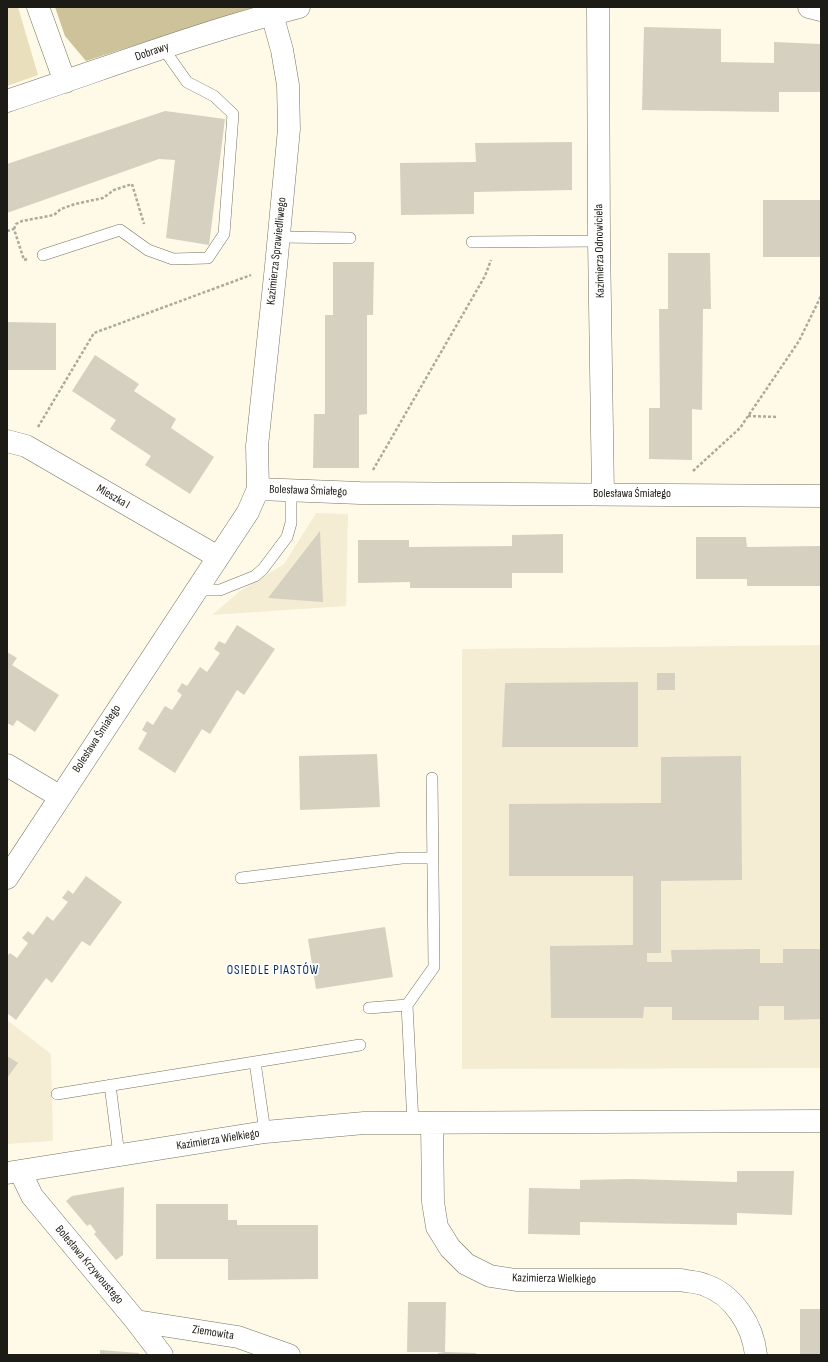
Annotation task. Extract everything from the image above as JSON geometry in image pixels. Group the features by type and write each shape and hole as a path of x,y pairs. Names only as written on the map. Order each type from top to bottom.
{"street":[{"path":"38,7 65,82"},
{"name":"Dobrawy","path":"7,101 163,48 299,7"},
{"name":"Kazimierza Odnowiciela","path":"598,7 599,241 603,494"},
{"path":"809,7 821,10"},
{"name":"Kazimierza Sprawiedliwego","path":"258,489 257,446 289,129 288,86 282,50 272,14"},
{"name":"Mieszka I","path":"17,443 218,557"},
{"name":"Bolesława Śmiałego","path":"7,878 248,512 258,489 360,493 821,496"},
{"path":"7,765 60,796"},
{"name":"Kazimierza Wielkiego","path":"13,1172 265,1132 364,1123 821,1121"},
{"name":"Kazimierza Wielkiego","path":"422,1123 437,1227 450,1248 466,1264 490,1276 516,1280 681,1280 706,1285 726,1296 743,1315 755,1343 756,1355"},
{"name":"Bolesława Krzywoustego","path":"13,1172 136,1321 162,1355"},
{"name":"Ziemowita","path":"136,1321 238,1337 289,1355"}],"lane":[{"path":"43,255 120,230 148,250 173,259 208,258 224,234 232,114 214,96 187,82 163,48"},
{"path":"279,237 350,238"},
{"path":"472,242 599,241"},
{"path":"196,590 220,590 255,576 263,569 286,537 292,523 291,490"},
{"path":"422,1123 407,1005 434,967 432,778"},
{"path":"241,878 402,858 433,858"},
{"path":"369,1008 407,1005"},
{"path":"57,1094 360,1045"},
{"path":"255,1062 265,1132"},
{"path":"110,1085 119,1156"}],"path":[{"path":"43,255 24,260 14,229 16,224 22,221 54,215 61,209 75,204 103,198 114,190 132,184 144,226 148,250"},
{"path":"7,231 14,229"},
{"path":"360,493 485,276 499,242"},
{"path":"17,443 94,333 276,266"},
{"path":"672,494 676,486 735,433 748,416 799,341 821,296"},
{"path":"748,416 778,417"}],"shaded area":[{"path":"7,7 18,7 38,75 7,86"},
{"path":"55,7 254,7 86,61 65,36"},
{"path":"316,513 348,514 346,606 212,615 240,591 284,564"},
{"path":"821,645 821,1068 462,1069 462,649"},
{"path":"7,1020 51,1054 53,1141 7,1144"}],"building":[{"path":"644,27 721,29 721,62 774,63 774,42 821,44 821,92 779,92 779,112 642,110"},
{"path":"165,111 225,119 209,245 166,238 175,160 159,159 7,213 7,164"},
{"path":"572,142 572,190 474,192 474,214 401,215 400,163 476,162 475,143"},
{"path":"763,200 821,200 821,257 763,257"},
{"path":"668,253 710,253 711,309 703,309 702,410 692,409 692,460 649,459 649,408 660,408 659,309 668,309"},
{"path":"333,262 374,262 373,315 367,315 367,414 359,415 359,468 313,468 314,414 325,414 325,315 333,315"},
{"path":"7,322 56,323 56,370 7,370"},
{"path":"95,355 139,384 134,391 176,419 171,428 214,457 190,494 145,465 151,456 110,429 116,420 72,391"},
{"path":"320,531 323,602 268,598"},
{"path":"563,534 563,573 512,573 512,588 410,588 410,582 358,583 358,540 409,540 409,547 512,546 512,535"},
{"path":"696,537 746,537 747,547 821,546 821,586 747,586 747,579 696,579"},
{"path":"237,625 275,649 244,695 237,690 210,734 202,729 175,773 138,749 147,733 142,730 147,721 153,725 165,706 172,710 182,695 177,691 182,683 187,686 200,667 207,672 220,653 214,649 219,641 225,644"},
{"path":"7,652 17,658 12,665 59,695 35,732 17,720 13,726 7,723"},
{"path":"657,673 675,673 675,690 657,690"},
{"path":"638,682 638,747 502,747 505,683"},
{"path":"377,754 380,807 300,810 299,756"},
{"path":"741,756 742,880 661,881 661,953 647,953 647,962 672,962 671,950 760,949 760,963 783,963 783,949 821,949 821,1019 784,1020 784,1006 759,1006 759,1020 672,1020 672,1007 644,1007 643,1018 551,1018 550,946 633,945 633,876 509,876 509,804 661,803 661,757"},
{"path":"86,876 122,902 90,946 82,941 52,983 46,978 16,1020 7,1013 7,956 10,953 17,958 28,943 22,938 28,931 33,935 47,916 53,921 68,902 62,898 68,890 73,894"},
{"path":"385,927 393,977 316,989 308,939"},
{"path":"7,1056 18,1063 7,1078"},
{"path":"737,1171 794,1171 792,1215 737,1213 737,1225 580,1222 580,1235 528,1234 529,1188 580,1189 580,1180 631,1179 737,1182"},
{"path":"124,1187 123,1255 116,1260 94,1234 96,1232 90,1224 87,1226 66,1201 72,1196"},
{"path":"156,1204 228,1204 228,1220 237,1220 237,1225 318,1225 318,1279 228,1280 228,1259 156,1259"},
{"path":"408,1302 446,1302 445,1352 476,1353 476,1355 438,1355 438,1353 444,1352 407,1352"},
{"path":"800,1309 821,1309 821,1355 800,1355"},
{"path":"100,1350 139,1353 139,1355 100,1355"}],"district":[{"name":"OSIEDLE PIASTÓW","path":"273,971"}]}
